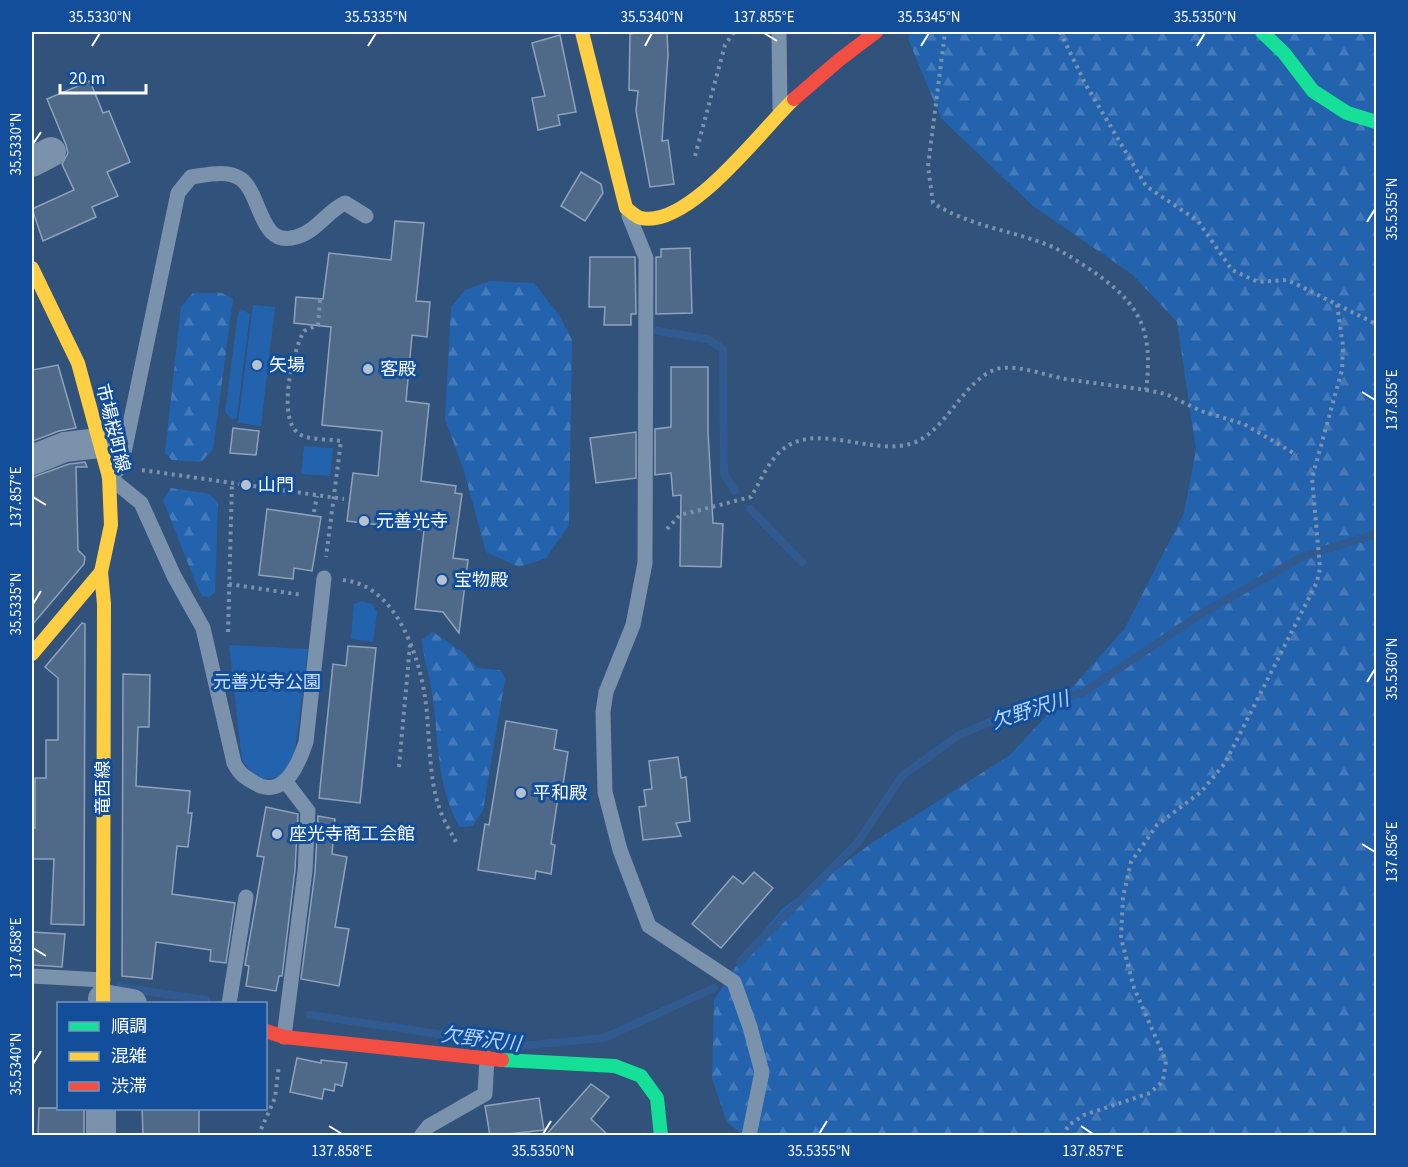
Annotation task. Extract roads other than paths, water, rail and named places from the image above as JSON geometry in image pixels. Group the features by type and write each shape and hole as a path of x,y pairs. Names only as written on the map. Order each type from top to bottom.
{"street":[{"path":"582,32 626,208 642,218 660,216 682,208 708,190 780,113 876,32"},
{"path":"1262,32 1284,52 1313,91 1347,113 1377,122"},
{"name":"市場桜町線","path":"32,268 78,363 109,477 111,525 101,572 32,654"},
{"path":"32,460 65,447 99,443"},
{"name":"竜西線","path":"101,572 104,604 103,994"},
{"path":"103,994 126,1002"},
{"path":"267,1031 284,1038 487,1058 615,1066 641,1076 657,1098 662,1136"},
{"path":"101,1110 101,1136"}],"lane":[{"path":"779,32 780,113"},
{"path":"324,578 306,742 298,765 286,782 271,788 259,786 239,774 234,763 203,628 174,576 141,503 109,477 121,467 178,193 191,177 223,173 240,179 250,190 267,228 277,237 294,238 311,230 334,208 345,203 366,216"},
{"path":"626,208 646,258 645,560 633,626 606,692 603,712 605,792 620,850 649,926 734,982 750,1027 762,1072 749,1136"},
{"path":"284,1038 305,871 308,811 286,782"},
{"path":"229,1002 246,897"},
{"path":"32,976 103,994"},
{"path":"421,1136 429,1126 485,1094 487,1058"}],"waterway":[{"path":"658,331 708,339 723,349 724,474 735,491"},
{"path":"750,509 802,562"},
{"name":"欠野沢川","path":"740,961 858,842 902,776 959,735 1009,714 1082,693 1201,614 1304,556 1376,534"},
{"name":"欠野沢川","path":"120,987 206,1000"},
{"name":"欠野沢川","path":"310,1015 521,1046 604,1038 714,988"}],"place":[{"name":"矢場","path":"257,365"},
{"name":"客殿","path":"368,369"},
{"name":"山門","path":"246,485"},
{"name":"元善光寺","path":"364,521"},
{"name":"宝物殿","path":"442,580"},
{"name":"平和殿","path":"521,793"},
{"name":"座光寺商工会館","path":"277,834"}],"park label":[{"name":"元善光寺公園","path":"267,682"}]}
